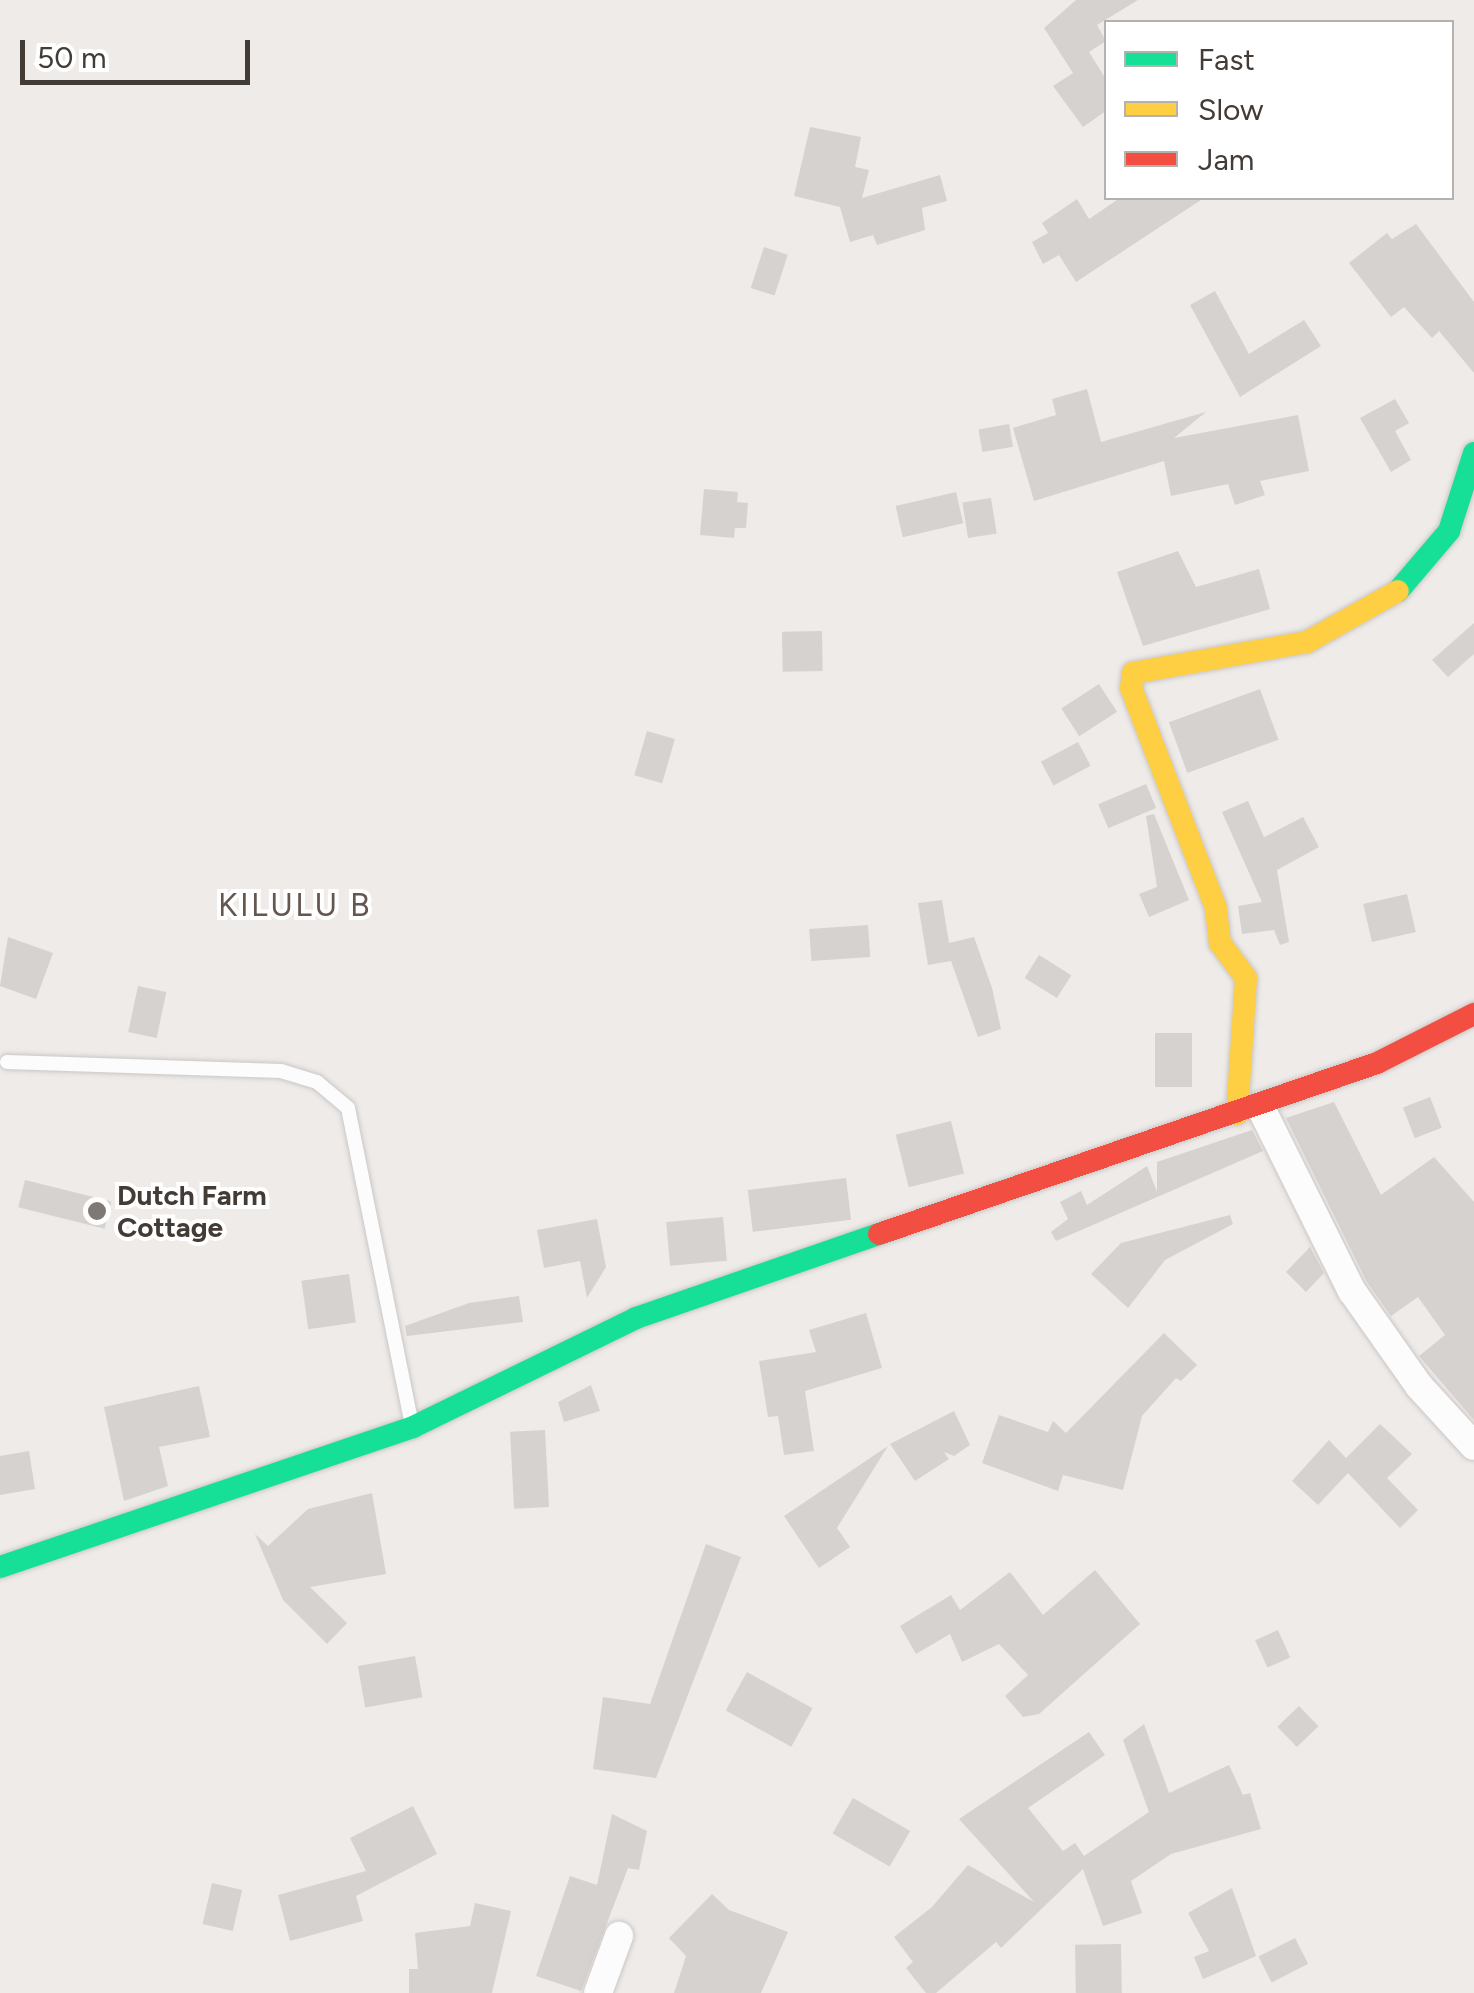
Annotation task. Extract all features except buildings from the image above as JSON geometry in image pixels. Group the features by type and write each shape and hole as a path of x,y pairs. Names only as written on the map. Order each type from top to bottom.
{"street":[{"path":"1474,453 1449,532 1420,572 1381,606 1307,642 1134,674 1130,688 1216,908 1220,943 1246,978 1248,1110 1352,1291 1419,1386 1474,1446"},
{"path":"0,1566 412,1427 636,1318 1248,1110 1377,1063 1474,1014"},
{"path":"598,1993 619,1936"}],"lane":[{"path":"6,1062 281,1071 316,1082 348,1108 412,1427"}],"traffic: fast":[{"path":"1398,591 1449,531 1474,453"},
{"path":"0,1567 413,1427 636,1318 879,1234"}],"traffic: slow":[{"path":"1237,1114 1246,978 1220,943 1216,908 1131,688 1133,673 1307,642 1398,591"}],"traffic: jam":[{"path":"879,1234 1377,1063 1474,1014"}],"place":[{"name":"Dutch Farm Cottage","path":"97,1211"}],"district":[{"name":"KILULU B","path":"295,905"}]}
